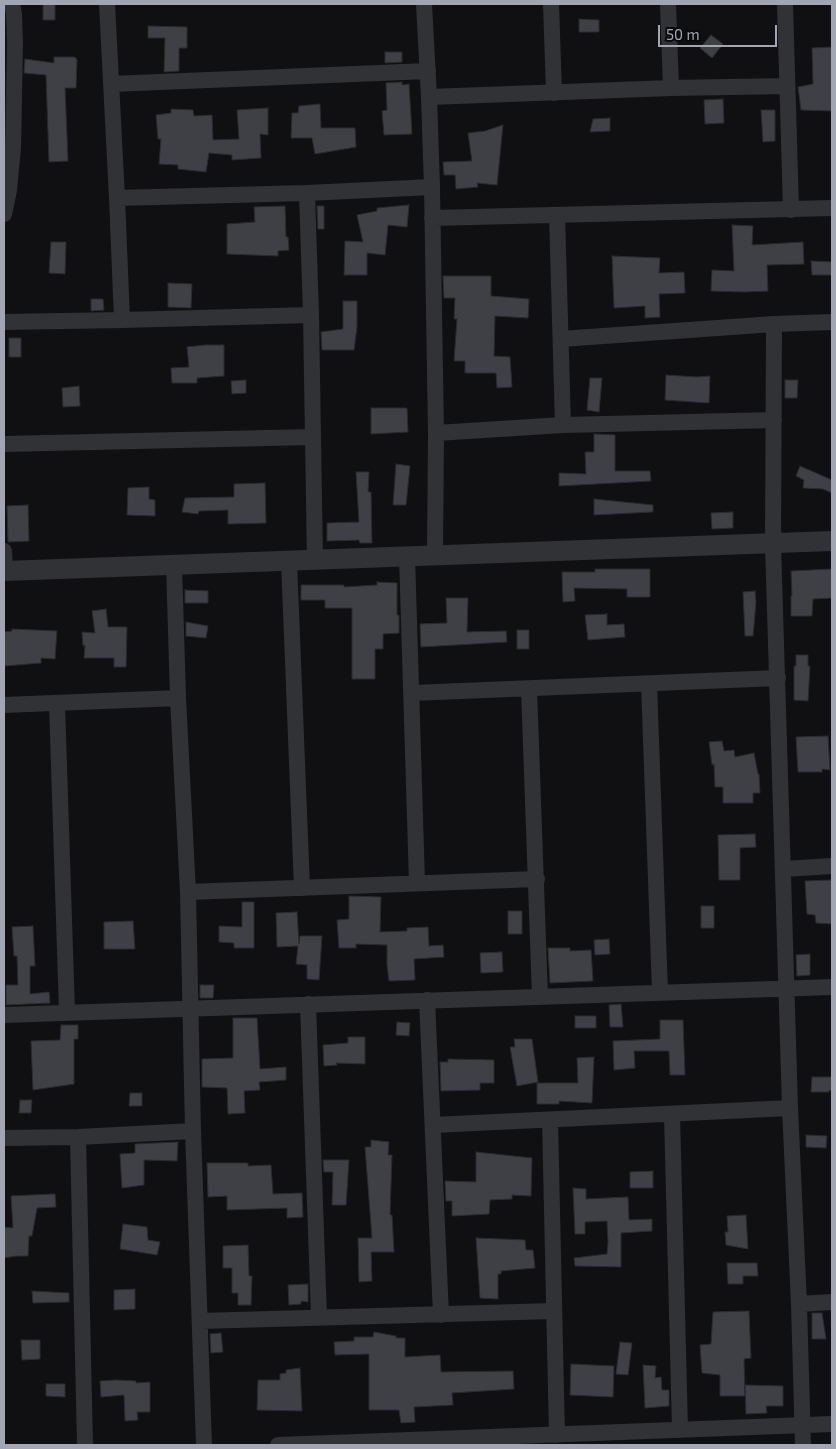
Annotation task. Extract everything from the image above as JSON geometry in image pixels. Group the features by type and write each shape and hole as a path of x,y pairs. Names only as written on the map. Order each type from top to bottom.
{"street":[{"path":"4,214 8,190 8,154 15,44 12,4"},
{"path":"107,4 122,320"},
{"path":"424,4 432,187 436,433 434,555"},
{"path":"551,4 554,93"},
{"path":"668,4 671,88"},
{"path":"785,4 791,210"},
{"path":"112,84 428,72"},
{"path":"429,97 671,88 787,86"},
{"path":"117,198 307,193 432,187"},
{"path":"307,193 315,560"},
{"path":"432,218 832,208"},
{"path":"557,215 562,425"},
{"path":"4,322 311,315"},
{"path":"560,338 832,322"},
{"path":"774,324 773,544 790,1108 803,1445"},
{"path":"436,433 562,425 774,420"},
{"path":"4,444 312,437"},
{"path":"4,551 4,571 832,541"},
{"path":"407,556 417,883"},
{"path":"289,561 302,888"},
{"path":"174,564 178,698 188,892 193,1131 204,1445"},
{"path":"412,694 778,678"},
{"path":"650,684 660,992"},
{"path":"529,689 540,997"},
{"path":"4,705 178,698"},
{"path":"57,704 67,1012"},
{"path":"784,869 832,866"},
{"path":"188,892 536,879"},
{"path":"4,1015 832,987"},
{"path":"427,1000 442,1315"},
{"path":"308,1004 319,1317"},
{"path":"433,1125 790,1108"},
{"path":"672,1114 680,1430"},
{"path":"550,1120 556,1435"},
{"path":"4,1138 193,1131"},
{"path":"78,1136 85,1445"},
{"path":"799,1304 832,1302"},
{"path":"200,1321 554,1311"},
{"path":"278,1445 440,1443 556,1435 832,1424"}],"building":[{"path":"43,4 55,4 55,20 43,20"},
{"path":"579,19 599,20 599,32 579,32"},
{"path":"148,26 187,27 187,48 179,48 179,71 164,72 165,38 148,38"},
{"path":"711,35 723,44 712,58 700,48"},
{"path":"832,47 832,111 801,110 798,87 813,84 812,48"},
{"path":"385,52 402,52 402,62 385,63"},
{"path":"54,57 75,57 77,60 76,88 65,88 68,161 49,162 46,75 24,73 25,59 54,63"},
{"path":"402,82 402,85 409,84 412,134 384,135 382,111 387,110 386,83"},
{"path":"723,99 724,123 705,124 704,100"},
{"path":"320,104 321,128 355,128 356,147 315,154 312,138 291,138 292,113 298,113 299,106"},
{"path":"268,108 268,135 260,134 261,158 232,160 232,155 209,153 206,172 178,169 178,165 159,164 161,139 158,139 156,115 171,113 171,109 193,110 194,116 212,115 213,140 239,139 237,110"},
{"path":"761,110 775,110 775,141 763,142"},
{"path":"610,118 610,131 590,132 593,119"},
{"path":"503,125 497,185 477,183 478,187 456,189 455,175 444,175 443,162 472,161 468,133 485,131"},
{"path":"409,205 407,227 388,225 385,255 367,253 367,275 344,275 345,241 363,242 357,215 377,211 377,208"},
{"path":"285,206 286,237 288,237 289,250 278,251 278,256 227,254 227,224 255,222 254,207"},
{"path":"317,206 324,206 324,229 318,229"},
{"path":"732,225 753,226 752,245 803,242 804,264 767,265 768,291 711,291 712,270 734,271"},
{"path":"51,242 66,242 65,274 49,273"},
{"path":"612,256 660,258 659,273 684,272 685,293 659,294 660,317 645,318 645,306 614,308"},
{"path":"811,261 832,262 832,275 812,275"},
{"path":"443,276 491,276 491,296 529,299 528,318 495,316 494,356 510,357 512,387 497,388 496,373 465,373 465,361 454,361 457,319 454,319 455,298 444,298"},
{"path":"168,283 192,284 191,308 168,307"},
{"path":"91,299 103,299 104,310 91,311"},
{"path":"343,301 357,301 357,327 354,350 322,350 321,332 343,329"},
{"path":"9,338 21,338 21,357 9,357"},
{"path":"224,345 224,376 197,378 197,383 172,383 171,368 189,367 187,347"},
{"path":"666,375 710,376 709,403 665,400"},
{"path":"590,378 602,378 599,412 587,410"},
{"path":"246,380 246,393 232,394 231,381"},
{"path":"785,380 798,380 797,398 785,398"},
{"path":"79,386 80,406 63,407 62,388"},
{"path":"371,408 407,408 408,432 371,434"},
{"path":"594,434 615,435 615,471 650,471 651,481 559,486 559,473 586,474 585,452 594,452"},
{"path":"396,464 410,466 406,505 393,505"},
{"path":"800,466 832,480 832,493 823,489 803,488 804,480 796,476"},
{"path":"356,472 369,472 368,492 371,492 372,543 360,543 359,540 327,541 327,523 359,522"},
{"path":"265,483 266,523 228,524 228,510 199,511 198,514 182,512 185,498 234,497 234,484"},
{"path":"149,487 149,499 155,500 155,516 127,515 128,488"},
{"path":"594,499 653,505 653,512 594,515"},
{"path":"28,505 29,541 8,542 7,506"},
{"path":"733,512 733,528 712,529 711,513"},
{"path":"595,569 650,569 650,597 627,597 627,589 574,588 575,601 563,602 562,572 595,572"},
{"path":"832,569 832,598 813,599 812,616 791,616 791,571"},
{"path":"377,582 397,583 399,633 383,634 383,649 375,649 375,679 352,679 352,608 325,608 325,600 301,600 301,585 344,585 344,587 377,585"},
{"path":"185,590 208,591 208,603 185,603"},
{"path":"755,591 753,636 745,636 743,592"},
{"path":"446,598 468,598 467,632 506,631 507,642 421,647 420,624 447,623"},
{"path":"106,609 108,627 127,627 126,667 114,667 114,658 84,658 85,645 83,646 82,632 95,633 92,611"},
{"path":"607,614 607,625 624,624 625,637 588,640 585,615"},
{"path":"186,622 208,626 206,638 186,636"},
{"path":"12,629 57,631 55,659 41,658 41,663 4,666 4,632 12,631"},
{"path":"517,630 529,630 529,649 517,649"},
{"path":"796,655 808,655 808,666 810,666 808,701 794,700 794,666 796,666"},
{"path":"828,736 830,770 798,772 796,737"},
{"path":"722,741 724,751 734,750 735,757 754,753 759,774 760,793 753,793 753,803 723,803 723,787 715,787 714,764 712,765 709,742"},
{"path":"755,834 756,847 740,848 740,880 719,880 718,835"},
{"path":"832,880 832,924 816,923 815,915 807,914 805,881"},
{"path":"349,896 381,897 380,932 407,931 407,928 428,927 429,946 443,945 444,957 414,959 415,980 389,981 387,945 356,944 356,948 339,948 337,920 349,919"},
{"path":"242,902 254,902 254,948 234,948 234,943 219,942 219,926 242,927"},
{"path":"701,906 714,906 714,928 701,928"},
{"path":"508,911 522,911 522,934 508,934"},
{"path":"297,912 299,944 300,936 322,936 319,980 307,979 307,965 296,964 298,946 277,947 276,913"},
{"path":"133,921 135,949 104,949 104,922"},
{"path":"33,926 35,966 30,966 30,994 49,992 50,1003 6,1005 6,985 18,985 17,956 14,956 12,927"},
{"path":"609,939 610,954 595,955 594,940"},
{"path":"548,948 570,948 570,951 591,950 593,981 550,983"},
{"path":"502,952 503,972 481,973 480,953"},
{"path":"810,954 810,975 797,976 796,955"},
{"path":"200,985 214,985 213,998 200,998"},
{"path":"621,1004 623,1027 610,1027 609,1005"},
{"path":"575,1016 596,1016 596,1028 575,1028"},
{"path":"233,1018 257,1018 260,1069 286,1067 286,1080 259,1082 260,1090 244,1091 245,1113 228,1114 227,1088 202,1087 202,1059 233,1058"},
{"path":"660,1020 683,1020 685,1075 670,1075 669,1051 634,1051 635,1068 614,1070 613,1041 660,1039"},
{"path":"397,1022 410,1023 409,1036 396,1035"},
{"path":"61,1025 78,1025 78,1039 74,1039 74,1084 33,1090 31,1041 60,1040"},
{"path":"348,1037 365,1037 365,1064 336,1063 337,1065 324,1066 323,1045 348,1043"},
{"path":"514,1039 532,1039 538,1082 517,1086 510,1047 515,1047"},
{"path":"594,1057 592,1103 559,1101 559,1104 537,1104 537,1083 578,1083 577,1058"},
{"path":"448,1059 494,1060 494,1083 480,1083 480,1090 441,1091 440,1062 448,1062"},
{"path":"812,1077 832,1077 832,1091 811,1092"},
{"path":"130,1093 142,1093 142,1106 129,1106"},
{"path":"20,1100 32,1100 31,1113 19,1113"},
{"path":"806,1135 827,1136 826,1148 806,1147"},
{"path":"371,1140 389,1142 388,1155 392,1155 390,1215 392,1215 394,1252 371,1252 372,1281 359,1282 358,1238 372,1238 365,1147 371,1147"},
{"path":"178,1142 177,1161 144,1160 144,1185 122,1188 120,1154 135,1153 135,1144"},
{"path":"476,1152 532,1158 531,1196 512,1195 512,1199 490,1200 489,1214 452,1216 452,1201 446,1201 445,1181 476,1182"},
{"path":"323,1160 349,1160 346,1205 332,1205 333,1172 324,1172"},
{"path":"207,1163 248,1163 248,1166 271,1165 273,1194 302,1193 303,1217 287,1218 287,1208 227,1210 227,1196 208,1197"},
{"path":"653,1171 653,1188 630,1188 630,1172"},
{"path":"573,1188 586,1189 586,1199 628,1197 629,1220 652,1219 652,1231 621,1233 621,1267 575,1266 574,1258 607,1254 608,1242 607,1221 585,1222 585,1234 575,1234"},
{"path":"55,1194 56,1207 37,1208 32,1236 29,1236 28,1256 4,1258 4,1227 13,1228 11,1196"},
{"path":"746,1215 748,1249 726,1245 725,1232 728,1232 727,1216"},
{"path":"123,1224 147,1227 148,1240 160,1242 157,1255 120,1249"},
{"path":"476,1238 525,1240 526,1250 533,1250 535,1268 501,1271 501,1274 498,1274 498,1299 480,1298"},
{"path":"248,1245 249,1276 252,1276 251,1305 238,1305 238,1293 232,1293 232,1268 223,1268 223,1246"},
{"path":"727,1263 757,1263 758,1276 743,1276 743,1284 728,1284"},
{"path":"308,1284 308,1302 301,1301 301,1304 289,1305 288,1285"},
{"path":"135,1289 135,1309 114,1310 114,1290"},
{"path":"32,1291 69,1293 69,1302 33,1303"},
{"path":"749,1311 751,1358 744,1359 745,1396 720,1396 720,1375 702,1373 700,1345 711,1344 713,1312"},
{"path":"812,1313 822,1313 826,1339 812,1339"},
{"path":"374,1332 396,1336 396,1338 405,1338 405,1357 440,1355 441,1372 513,1371 514,1389 452,1393 453,1405 414,1407 415,1422 401,1423 399,1410 369,1410 369,1354 335,1355 334,1342 354,1341 354,1337 373,1337"},
{"path":"221,1333 223,1352 211,1353 210,1334"},
{"path":"21,1340 40,1340 40,1359 22,1360"},
{"path":"620,1342 632,1343 628,1375 616,1374"},
{"path":"571,1364 614,1366 613,1397 570,1395"},
{"path":"643,1365 656,1366 655,1378 661,1377 662,1390 669,1390 669,1406 645,1408"},
{"path":"300,1368 302,1411 257,1410 258,1380 280,1380 280,1374 286,1373 286,1370"},
{"path":"100,1381 136,1381 136,1383 150,1382 150,1412 137,1412 138,1420 125,1421 124,1395 101,1397"},
{"path":"46,1384 65,1384 65,1397 46,1396"},
{"path":"745,1385 783,1386 783,1406 766,1406 767,1413 746,1414"}]}
